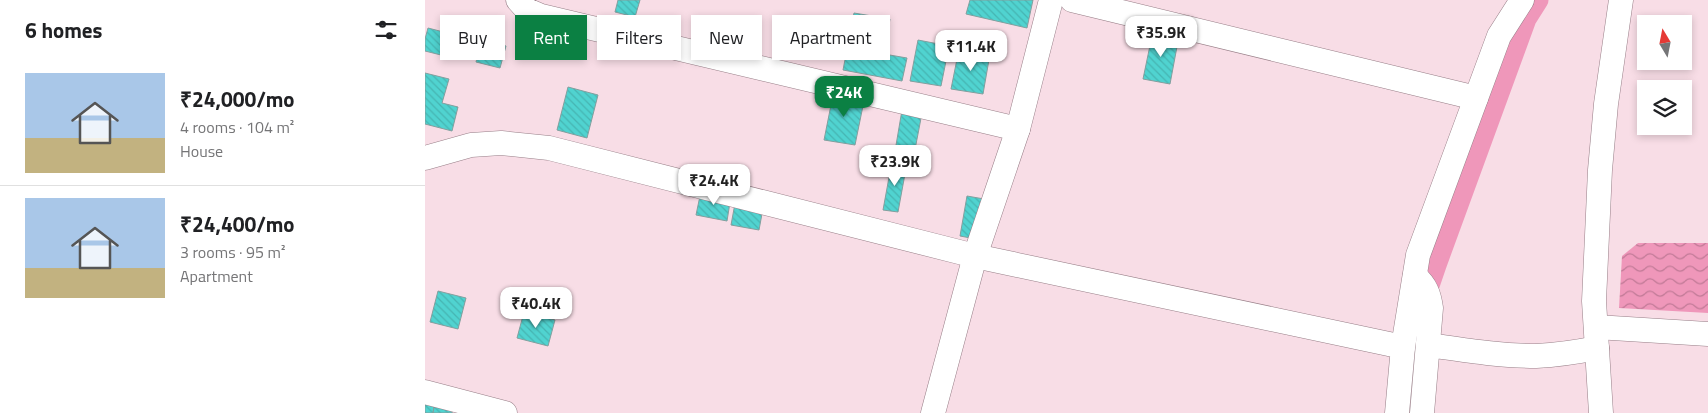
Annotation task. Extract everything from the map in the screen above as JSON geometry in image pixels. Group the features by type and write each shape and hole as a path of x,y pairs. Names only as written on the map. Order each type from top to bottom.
{"street":[{"path":"518,0 527,10 541,16 1018,129"},
{"path":"933,413 975,256 1018,129 1051,0"},
{"path":"1072,0 1476,98"},
{"path":"1422,413 1431,308 1422,284 1418,255 1499,36 1522,0"},
{"path":"1601,413 1593,300 1605,104 1621,0"},
{"path":"425,158 471,145 501,143 549,148 975,256 1403,347"},
{"path":"1397,413 1403,347 1422,284"},
{"path":"1428,346 1483,353 1535,356 1570,353 1596,338 1708,334"},
{"path":"425,392 505,413"}],"water":[{"path":"1638,243 1708,243 1708,313 1619,308 1622,256"}],"building":[{"path":"618,0 640,0 636,15 615,12"},
{"path":"970,0 1033,0 1027,28 966,14"},
{"path":"428,28 440,31 440,55 425,51 425,39"},
{"path":"1153,31 1179,36 1170,84 1143,79"},
{"path":"918,40 949,46 941,86 910,81"},
{"path":"959,49 990,54 983,94 951,89"},
{"path":"890,55 907,58 902,81 843,70 845,60 890,60"},
{"path":"477,60 502,60 500,68 476,62"},
{"path":"425,73 449,79 442,103 458,107 452,131 425,124"},
{"path":"568,87 598,95 587,138 557,130"},
{"path":"834,90 865,96 855,145 824,140"},
{"path":"902,110 922,113 913,160 894,157"},
{"path":"892,161 907,163 898,212 883,210"},
{"path":"701,191 731,196 727,221 696,215"},
{"path":"967,196 984,199 976,239 960,236"},
{"path":"736,198 764,203 759,230 731,225"},
{"path":"438,291 466,298 458,329 430,322"},
{"path":"524,312 555,320 548,346 517,338"},
{"path":"425,399 435,402 433,413 425,413"},
{"path":"435,402 454,406 452,413 433,413"}],"waterway":[{"path":"1423,303 1526,19 1538,0"}]}
